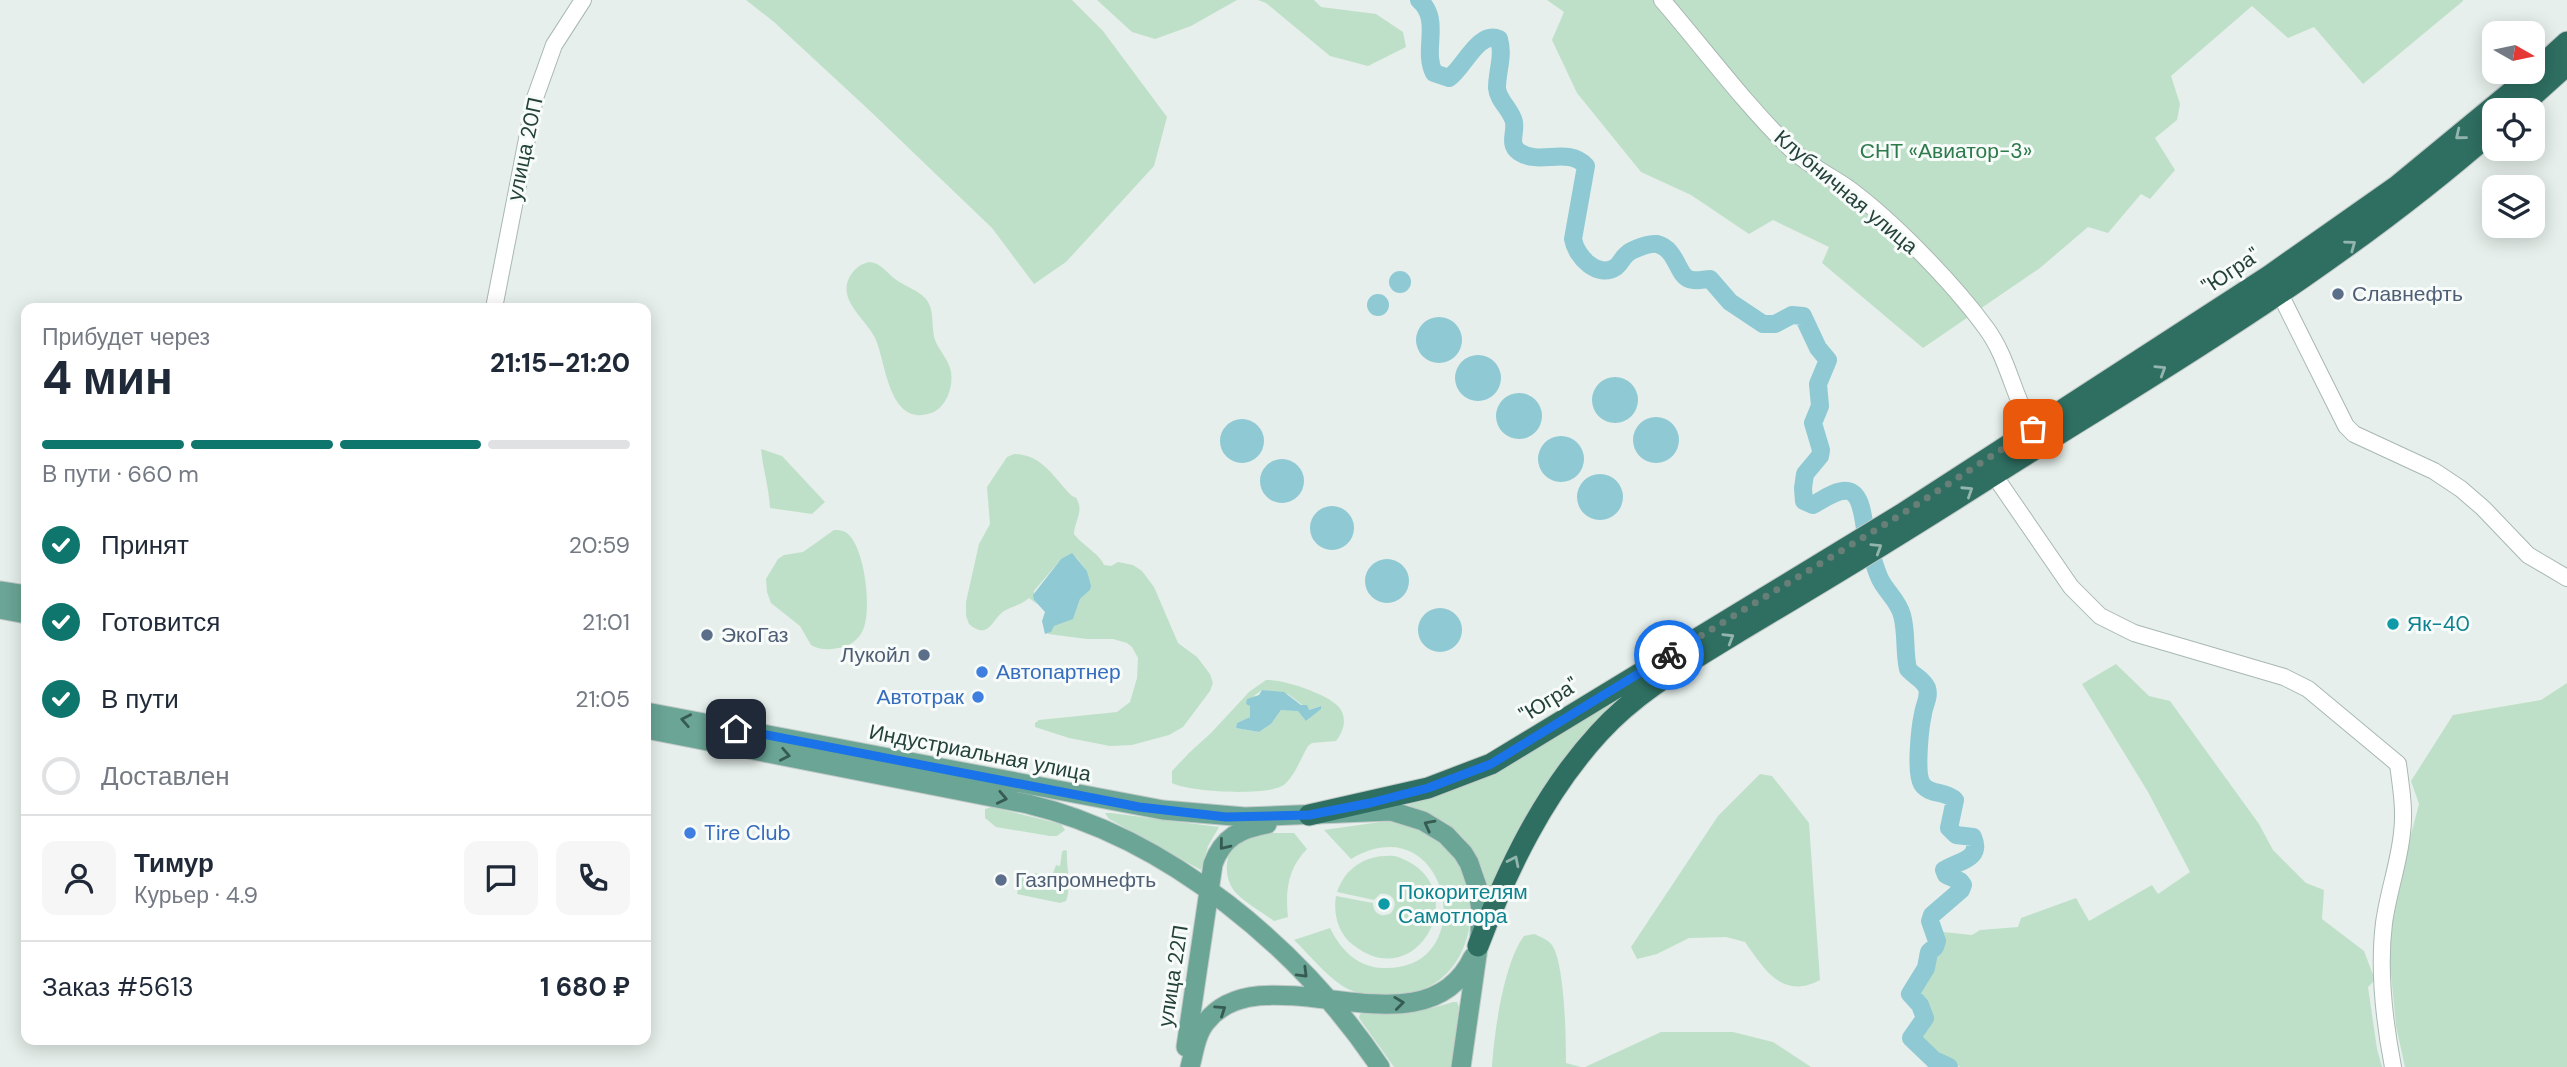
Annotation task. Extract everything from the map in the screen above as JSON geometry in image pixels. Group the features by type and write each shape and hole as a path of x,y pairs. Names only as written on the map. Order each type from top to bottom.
{"highway":[{"name":"\"Югра\"","path":"1907,521 1994,475 2274,285 2522,83 2567,42"},
{"path":"2530,98 2567,65"},
{"name":"\"Югра\"","path":"1907,521 2033,429 2274,285 2367,233 2482,140"},
{"path":"1478,946 1508,874 1536,819 1563,778 1599,732 1632,702 1668,676 1839,562 1907,521"},
{"name":"\"Югра\"","path":"1309,815 1428,788 1491,764 1839,562"}],"main road":[{"path":"0,590 21,595"},
{"path":"0,609 21,613"},
{"name":"Индустриальная улица","path":"651,713 1139,807 1226,817 1309,815"},
{"name":"Индустриальная улица","path":"651,730 1048,809 1118,836 1177,870 1208,892"},
{"path":"1380,1067 1331,1001 1275,945 1208,892 1217,853 1235,833 1309,815 1391,811 1412,816 1435,827 1455,843 1469,863 1480,897 1478,946 1461,1067"},
{"name":"улица 22П","path":"1183,1067 1208,892"},
{"path":"1331,1001 1385,1005 1426,998 1448,987 1460,977 1478,946"},
{"name":"улица 22П","path":"1190,1067 1198,1037 1207,1021 1230,1004 1265,994 1331,1001"}],"street":[{"name":"улица 20П","path":"495,303 535,98 554,45 583,0"},
{"name":"Клубничная улица","path":"1662,0 1745,102 1793,150 1849,189 1900,234 1977,316 2004,358 2022,412 2033,429"},
{"path":"2274,285 2346,426 2354,434 2434,471 2483,508 2528,555 2567,578"},
{"path":"1994,475 2071,587 2100,616 2134,633 2284,677 2308,689 2398,764 2403,801 2402,833 2384,922 2382,958 2384,1020 2393,1067"}],"green space":[{"path":"746,0 1072,0 1103,31 1167,117 1154,166 1066,262 1034,284 992,228 869,110 774,22"},
{"path":"1097,0 1237,0 1191,26 1155,39 1132,32"},
{"path":"1258,0 1314,0 1321,7 1376,14 1403,32 1406,47 1368,66 1330,56 1266,3"},
{"name":"СНТ «Авиатор-3»","path":"1547,0 2463,1 2363,84 2314,27 2288,38 2252,6 2171,76 2180,104 2177,120 2155,138 2175,170 2150,199 2141,194 2108,233 2088,227 2040,268 1923,348 1822,263 1829,247 1773,220 1749,234 1691,195 1641,172 1577,93 1552,40 1564,12"},
{"path":"869,262 880,266 929,303 935,340 949,364 951,374 945,401 931,413 917,415 906,411 897,402 875,338 850,302 847,294 849,278 858,267"},
{"path":"761,449 782,456 825,502 812,514 770,508"},
{"path":"1014,454 1040,462 1077,499 1079,510 1074,534 1104,565 1111,566 1118,562 1133,565 1142,571 1154,587 1178,643 1197,657 1210,674 1213,683 1210,691 1183,727 1169,735 1132,745 1110,746 1069,738 1035,727 1039,720 1117,712 1130,702 1137,678 1138,658 1127,643 1113,639 1048,634 1054,626 1073,618 1080,599 1090,590 1087,571 1076,557 1061,559 1034,591 1037,604 1029,598 1004,611 986,629 976,629 969,624 966,602 979,544 990,524 987,487 1007,457"},
{"path":"834,530 849,535 859,554 867,595 866,621 861,634 849,645 824,649 811,645 800,626 771,603 766,579 778,559 784,555 803,552"},
{"path":"1671,661 1623,699 1489,902 1482,867 1471,847 1445,822 1406,803"},
{"path":"2116,664 2149,696 2170,701 2259,824 2273,850 2306,883 2324,890 2322,919 2364,951 2375,980 2368,987 2382,1067 1960,1067 1918,1039 1925,1025 1927,1011 1917,993 1930,975 1933,957 1938,954 1943,932 1972,935 1980,930 2018,927 2021,918 2076,898 2089,921 2152,885 2158,894 2190,872 2148,792 2082,684"},
{"path":"1266,680 1273,680 1318,694 1341,710 1344,718 1342,730 1336,741 1312,743 1308,746 1292,776 1277,788 1229,792 1194,789 1172,783 1172,771 1249,692","holes":["1262,690 1288,694 1309,710 1320,706 1307,721 1298,710 1281,710 1271,724 1259,732 1236,728 1237,723 1250,717 1254,696"]},
{"path":"2567,683 2567,1067 2405,1067 2396,1026 2389,953 2389,919 2419,804 2411,781 2453,715 2541,700"},
{"path":"1760,774 1772,776 1809,823 1820,980 1807,985 1785,984 1768,972 1745,942 1726,937 1689,938 1657,954 1637,959 1631,947 1718,816"},
{"path":"992,807 1061,824 1065,830 1057,836 1050,836 996,827 985,818 985,809"},
{"path":"1105,813 1219,827 1208,846 1201,870 1109,819"},
{"path":"1387,821 1425,832 1451,853 1466,882 1470,914 1464,946 1448,972 1422,990 1386,995 1359,993 1335,980 1294,940 1330,928 1351,956 1365,964 1383,968 1415,962 1434,945 1443,920 1442,893 1431,869 1412,852 1385,847 1351,859 1324,830"},
{"path":"1259,833 1294,833 1307,849 1289,880 1288,917 1274,921 1237,894 1228,877 1228,858 1234,846"},
{"path":"1064,850 1067,851 1069,883 1066,901 1060,903 1017,894 1021,874 1052,876 1056,865 1060,866"},
{"path":"1395,856 1420,870 1433,888 1436,910 1430,930 1417,947 1398,957 1376,957 1352,944 1343,934 1336,916 1336,896 1373,903 1376,912 1381,915 1391,913 1394,902 1391,896 1380,894 1374,900 1337,892 1346,875 1359,864 1376,857"},
{"path":"1534,934 1550,943 1556,955 1564,1002 1566,1063 1581,1067 1492,1067 1498,1017 1511,963 1524,936"},
{"path":"1457,1002 1459,1007 1452,1067 1394,1067 1359,1018 1363,1013 1409,1012"},
{"path":"1661,1032 1733,1032 1773,1042 1811,1067 1585,1067"}],"water":[{"path":"1400,271 1408,274 1411,282 1408,290 1400,293 1392,290 1389,282 1392,274"},
{"path":"1378,294 1386,297 1389,305 1386,313 1378,316 1370,313 1367,305 1370,297"},
{"path":"1439,317 1455,324 1462,340 1455,356 1439,363 1423,356 1416,340 1423,324"},
{"path":"1478,355 1494,362 1501,378 1494,394 1478,401 1462,394 1455,378 1462,362"},
{"path":"1615,377 1631,384 1638,400 1631,416 1615,423 1599,416 1592,400 1599,384"},
{"path":"1519,393 1535,400 1542,416 1535,432 1519,439 1503,432 1496,416 1503,400"},
{"path":"1656,417 1672,424 1679,440 1672,456 1656,463 1640,456 1633,440 1640,424"},
{"path":"1242,419 1251,420 1258,425 1263,432 1263,450 1258,457 1251,462 1242,463 1233,462 1226,457 1221,450 1220,441 1221,432 1226,425 1233,420"},
{"path":"1561,436 1577,443 1584,459 1577,475 1561,482 1545,475 1538,459 1545,443"},
{"path":"1282,459 1291,460 1298,465 1303,472 1303,490 1298,497 1291,502 1282,503 1273,502 1266,497 1261,490 1260,481 1261,472 1266,465 1273,460"},
{"path":"1600,474 1616,481 1623,497 1616,513 1600,520 1584,513 1577,497 1584,481"},
{"path":"1332,506 1341,507 1348,512 1353,519 1353,537 1348,544 1341,549 1332,550 1323,549 1316,544 1311,537 1310,528 1311,519 1316,512 1323,507"},
{"path":"1072,553 1087,571 1090,590 1080,599 1073,619 1054,626 1051,632 1045,634 1042,621 1045,612 1033,595 1061,559"},
{"path":"1387,559 1396,560 1403,565 1408,572 1408,590 1403,597 1396,602 1387,603 1378,602 1371,597 1366,590 1365,581 1366,572 1371,565 1378,560"},
{"path":"1440,608 1449,609 1456,614 1461,621 1461,639 1456,646 1449,651 1440,652 1431,651 1424,646 1419,639 1418,630 1419,621 1424,614 1431,609"},
{"path":"1262,690 1284,692 1301,705 1307,705 1309,710 1321,706 1321,709 1306,721 1298,711 1281,710 1271,724 1259,732 1236,728 1237,723 1250,717 1247,699 1259,695"}],"waterway":[{"path":"1419,0 1426,8 1431,26 1430,55 1434,73 1449,78 1484,40 1499,39 1501,57 1497,88 1514,122 1513,142 1516,149 1527,156 1571,157 1586,166 1573,239 1583,259 1595,268 1609,270 1616,267 1633,250 1657,244 1669,251 1685,277 1694,280 1710,279 1730,302 1763,324 1775,324 1792,315 1803,316 1818,348 1828,360 1818,384 1820,406 1813,423 1821,450 1820,456 1805,474 1804,501 1813,505 1830,495 1848,491 1853,493 1860,504 1878,574 1902,615 1908,669 1923,682 1928,691 1918,760 1922,784 1929,790 1955,800 1949,828 1956,835 1973,837 1975,845 1972,855 1944,870 1946,875 1963,885 1961,890 1932,915 1930,921 1937,941 1929,952 1926,968 1910,994 1920,1005 1925,1018 1911,1038 1934,1060 1949,1067"}],"way so far":[{"path":"1669,655 1902,514 2033,429"}],"place":[{"name":"Славнефть","path":"2338,294"},
{"name":"Як-40","path":"2393,624"},
{"name":"ЭкоГаз","path":"707,635"},
{"name":"Лукойл","path":"924,655"},
{"name":"Автопартнер","path":"982,672"},
{"name":"Автотрак","path":"978,697"},
{"name":"Tire Club","path":"690,833"},
{"name":"Газпромнефть","path":"1001,880"},
{"name":"Покорителям Самотлора","path":"1384,904"}],"route":[{"path":"736,729 1139,807 1226,817 1309,815 1428,788 1491,764 1669,655"}]}
